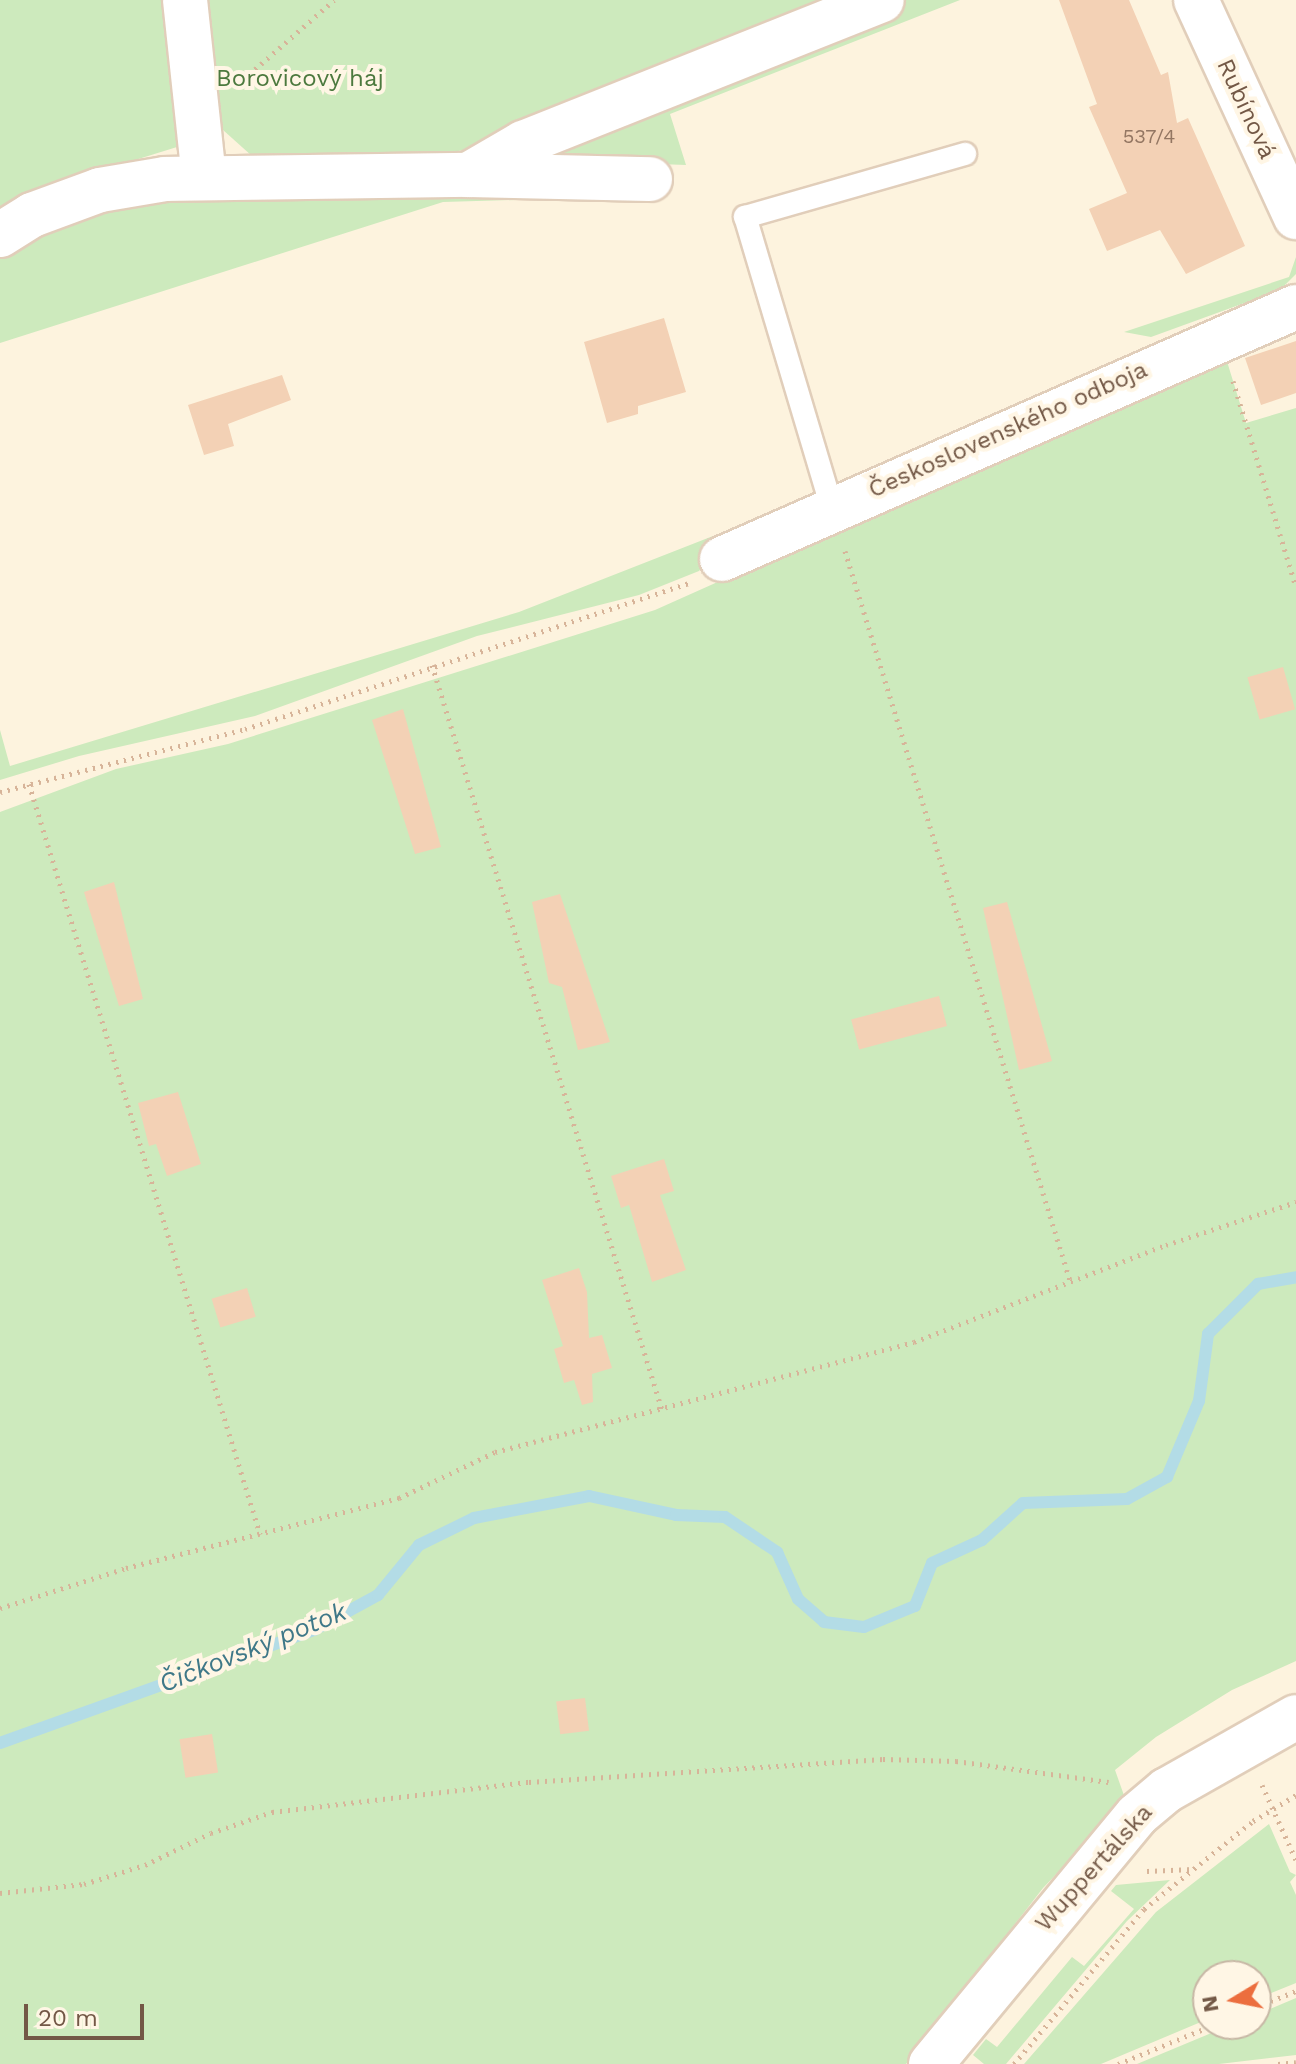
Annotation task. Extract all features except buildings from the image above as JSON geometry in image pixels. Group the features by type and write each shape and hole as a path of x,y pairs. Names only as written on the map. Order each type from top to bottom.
{"street":[{"path":"185,0 204,177"},
{"path":"468,175 523,143 882,0"},
{"name":"Rubínová","path":"1196,0 1296,217"},
{"path":"0,235 32,215 100,190 204,177 468,175 650,179"},
{"name":"Československého odboja","path":"722,559 1220,337 1296,307"},
{"name":"Wuppertálska","path":"931,2064 1117,1836 1167,1790 1296,1717"}],"lane":[{"path":"832,508 745,217 965,154"}],"path":[{"path":"198,120 334,0"},
{"path":"1220,337 1296,587"},
{"path":"832,508 1071,1284"},
{"path":"0,792 245,729 432,665 644,601 693,582 722,559"},
{"path":"432,665 662,1410"},
{"path":"29,784 260,1534"},
{"path":"0,1608 126,1568 399,1498 495,1452 914,1342 1166,1245 1296,1202"},
{"path":"1242,1745 1296,1860"},
{"path":"0,1893 84,1884 145,1865 211,1833 272,1812 529,1782 802,1764 956,1761 1167,1790"},
{"path":"1014,2064 1144,1909 1273,1808 1296,1795"},
{"path":"1272,2001 1296,1991"},
{"path":"1118,2064 1192,2034"},
{"path":"1278,2064 1296,2062"}],"green space":[{"path":"0,0 167,0 182,121 177,147 90,174 0,213"},
{"name":"Borovicový háj","path":"203,0 850,0 470,149 441,154 252,156 223,130"},
{"path":"901,0 960,0 670,114 686,165 526,159"},
{"path":"148,196 654,196 443,202 0,343 0,257 54,220"},
{"path":"1296,257 1296,274 1280,290 1151,337 1124,332 1289,277"},
{"path":"1225,355 1246,423 1296,408 1296,1661 1232,1690 1156,1737 1115,1770 1126,1801 1043,1888 906,2064 0,2064 0,812 116,769 228,744 655,610"},
{"path":"713,536 703,550 705,564 699,571 639,595 477,636 255,716 79,756 0,780 0,730 10,766 519,612"},
{"path":"1269,1824 1290,1872 1296,1875 1290,1882 1296,1895 1296,1983 1272,1993 1272,1960 1192,1960 1192,2026 1101,2064 1024,2064 1156,1912"},
{"path":"1170,1880 1127,1921 1006,2064 984,2064 973,2055 986,2039 997,2047 1072,1957 1084,1966 1134,1909 1111,1891 1116,1885"},
{"path":"1296,1998 1296,2055 1219,2064 1137,2064 1195,2040 1272,2040 1272,2008"}],"waterway":[{"name":"Čičkovský potok","path":"0,1743 314,1630 378,1595 419,1545 474,1518 589,1496 676,1515 725,1517 777,1552 798,1599 824,1622 864,1627 915,1606 932,1563 982,1540 1023,1503 1127,1499 1167,1477 1199,1401 1208,1334 1258,1284 1296,1277"}]}
